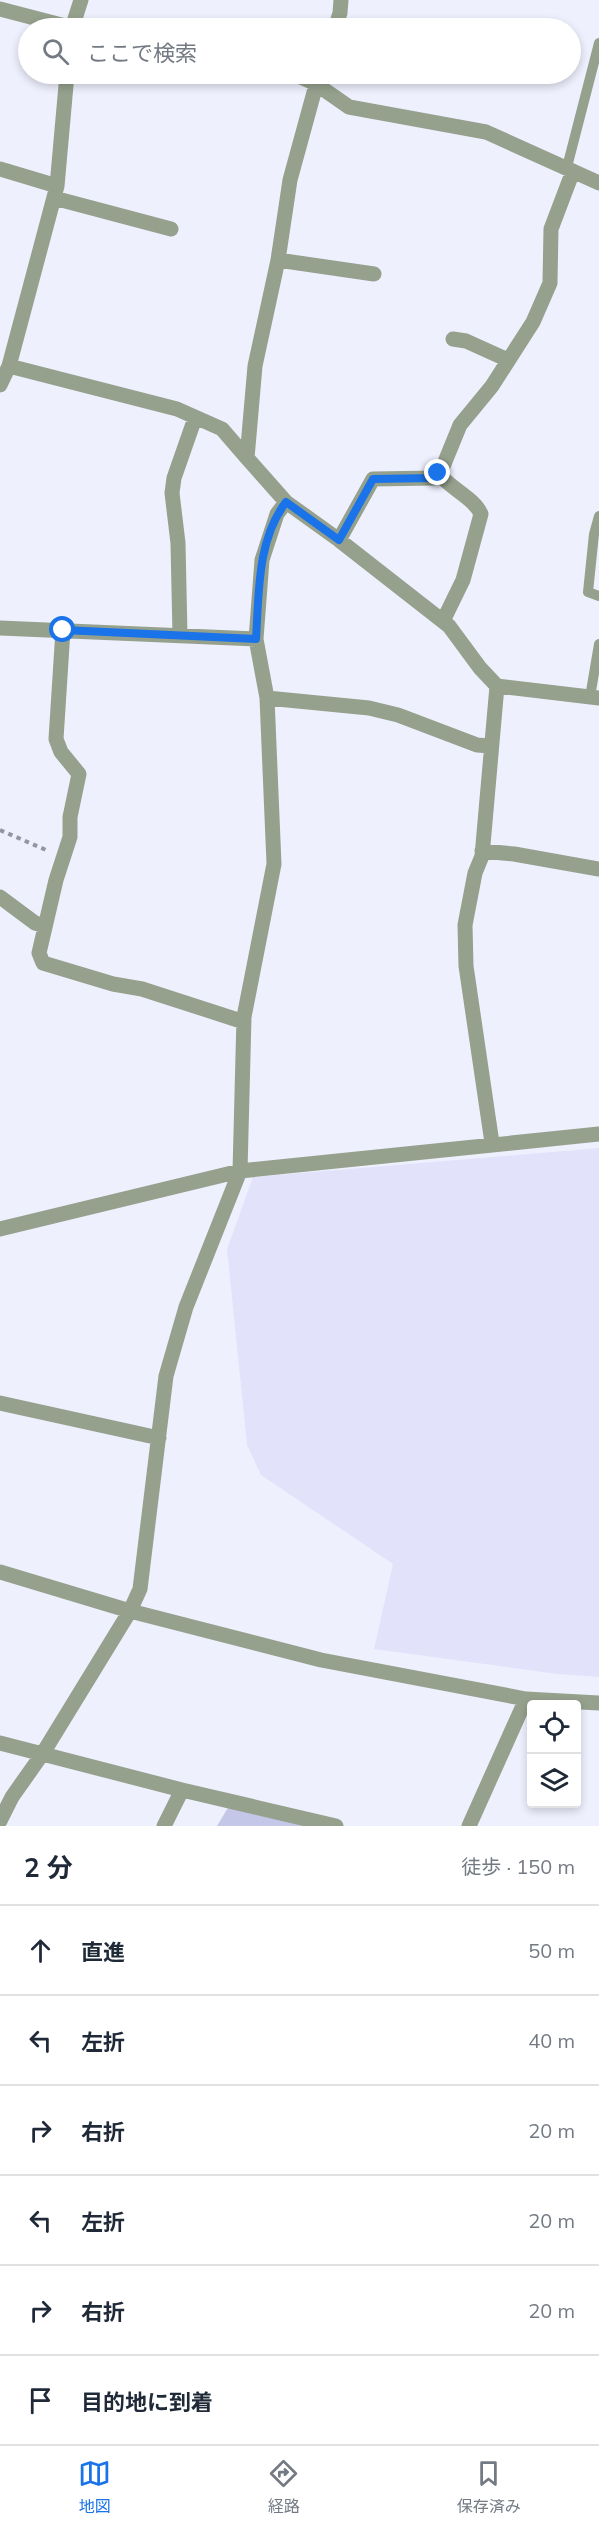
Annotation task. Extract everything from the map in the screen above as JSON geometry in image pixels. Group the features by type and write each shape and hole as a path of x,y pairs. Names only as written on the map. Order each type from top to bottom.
{"street":[{"path":"75,18 81,0"},
{"path":"339,18 340,0"},
{"path":"0,9 34,18"},
{"path":"0,385 9,366 55,192 66,84"},
{"path":"247,458 255,366 278,260 290,180 316,84"},
{"path":"323,84 349,107 486,132 599,183"},
{"path":"0,169 55,192 171,229"},
{"path":"339,540 373,479 434,478 442,470 460,425 492,386 532,321 550,283 551,229 570,169"},
{"path":"278,260 374,274"},
{"path":"453,339 466,341 508,360"},
{"path":"9,366 177,409 222,429 286,502 443,621 497,686 595,697"},
{"path":"180,635 178,543 172,493 174,478 195,418"},
{"path":"438,473 448,485 477,506 481,514 463,580 443,621"},
{"path":"0,1821 12,1797 43,1753 130,1611 140,1589 166,1376 186,1307 240,1171 244,1022 274,864 267,698 256,639 262,560 277,514 286,502"},
{"path":"0,628 256,639"},
{"path":"63,630 56,739 61,752 79,774 70,817 70,837 39,953 43,963 113,984 142,989 244,1022"},
{"path":"492,1143 466,966 465,925 475,873 482,851 497,686"},
{"path":"267,698 369,708 398,715 477,745 491,746"},
{"path":"482,851 599,868"},
{"path":"0,897 35,923 45,926"},
{"path":"0,1229 240,1171 492,1143 599,1134"},
{"path":"0,1402 159,1438"},
{"path":"0,1572 130,1611 321,1660 526,1699 599,1702"},
{"path":"469,1826 526,1699"},
{"path":"0,1743 182,1790 336,1826"},
{"path":"164,1826 182,1790"}],"lane":[{"path":"570,169 599,43"},
{"path":"599,516 594,534 588,592 599,596"},
{"path":"595,697 599,644"}],"path":[{"path":"0,830 63,857"}],"shaded area":[{"path":"599,1148 599,1677 557,1674 374,1649 393,1564 261,1475 247,1445 227,1249 253,1177"},
{"path":"229,1806 315,1826 217,1826"}],"route":[{"path":"63,630 256,639 262,560 277,514 286,502 339,540 373,479 434,478 438,473"}]}
